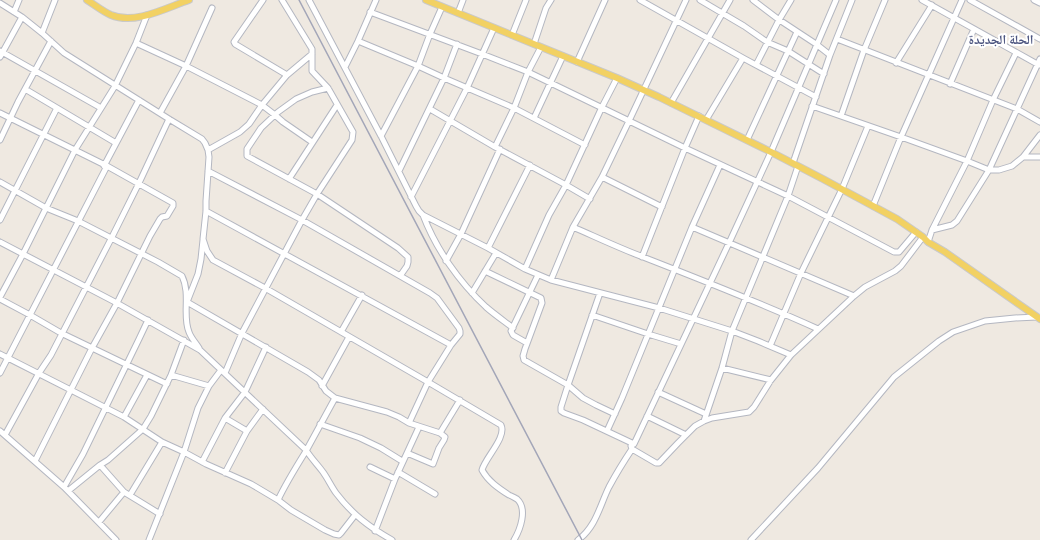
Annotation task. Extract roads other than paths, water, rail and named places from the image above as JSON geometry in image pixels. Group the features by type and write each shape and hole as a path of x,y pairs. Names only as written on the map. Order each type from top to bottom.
{"main road":[{"path":"87,0 103,11 116,16 132,18 147,15 189,0"},
{"path":"426,0 617,78 699,116 795,164 898,219 928,242 945,252 1039,318"}],"street":[{"path":"14,12 19,0"},
{"path":"42,33 56,0"},
{"path":"263,0 234,42 287,75"},
{"path":"149,540 184,452 198,408 209,386 223,371 265,288 302,220 352,140 353,132 328,88 312,71 312,49 282,0"},
{"path":"310,0 411,197 423,215 430,232 446,261 472,293 486,307 513,328"},
{"path":"345,67 376,0"},
{"path":"458,13 463,0"},
{"path":"512,35 526,0"},
{"path":"534,44 546,8 551,0"},
{"path":"577,62 605,0"},
{"path":"640,0 816,97"},
{"path":"551,280 573,227 602,177 630,121 686,0"},
{"path":"700,0 767,42 788,51 824,74"},
{"path":"671,103 730,0"},
{"path":"753,0 830,55"},
{"path":"756,65 767,42 791,0"},
{"path":"578,540 589,530 595,520 609,488 633,446 771,152 836,0"},
{"path":"704,421 722,368 732,332 788,196 795,164 812,106 852,0"},
{"path":"841,116 864,50 885,0"},
{"path":"922,0 1016,53 1039,63 989,170 957,221 952,225 932,230"},
{"path":"873,206 901,137 962,0"},
{"path":"970,0 1040,39"},
{"path":"1034,0 1040,3"},
{"path":"0,3 22,17 64,53 202,139 205,143 209,157 206,211 201,259 198,274 187,303"},
{"path":"896,63 932,5"},
{"path":"381,136 418,66 442,7"},
{"path":"160,113 186,66 212,8"},
{"path":"370,12 528,72 788,196 897,253 916,232"},
{"path":"147,15 136,43 115,86 75,150 0,298 62,333 167,384"},
{"path":"22,17 1,53 101,108"},
{"path":"411,197 467,88 494,28"},
{"path":"950,84 974,28"},
{"path":"747,140 797,32"},
{"path":"837,39 1017,109 1040,122"},
{"path":"0,140 51,41"},
{"path":"358,41 514,108 585,145"},
{"path":"136,43 186,66 262,105 312,142"},
{"path":"399,171 430,109 457,44"},
{"path":"446,261 460,234 528,72 541,47"},
{"path":"928,242 932,230 967,161 993,100 1016,53"},
{"path":"208,150 240,132 249,124 262,105 287,75 312,54"},
{"path":"534,118 563,56"},
{"path":"706,120 743,58"},
{"path":"525,269 549,215 566,185 617,78"},
{"path":"328,88 312,92 296,99 275,115 261,128 247,149 246,153 248,156 317,194 398,248 408,257 407,266 400,276"},
{"path":"25,89 116,143"},
{"path":"0,373 139,100"},
{"path":"288,178 337,105"},
{"path":"812,106 989,170 999,170 1012,166 1022,157 1040,135"},
{"path":"0,220 57,108"},
{"path":"430,109 590,199"},
{"path":"0,113 139,183 173,203 173,206 167,216 160,219 150,236 35,461"},
{"path":"642,257 699,116"},
{"path":"5,435 39,373 51,355 139,183 169,119"},
{"path":"770,346 801,273 842,189 868,126"},
{"path":"1022,157 1040,157"},
{"path":"607,431 674,269 720,164"},
{"path":"488,248 530,165"},
{"path":"208,171 302,220 437,298 459,328 460,334 451,345 428,382 409,423"},
{"path":"602,177 662,208"},
{"path":"0,182 46,208 78,221 182,276 186,286 186,318 189,332 200,350"},
{"path":"206,211 451,345"},
{"path":"423,215 488,248 525,269 551,280 658,308 732,332 770,346 791,356"},
{"path":"573,227 642,257 783,313 818,329"},
{"path":"692,227 854,296"},
{"path":"600,293 568,385 561,411 607,431 633,446 656,464 659,463 695,426 712,418 749,412 754,407 771,380 791,356 854,296 865,287 895,271 901,266 923,237"},
{"path":"203,238 207,251 213,260 265,288 501,425 502,431 500,438 486,460 482,470 494,485 517,500 520,504 523,514 514,540"},
{"path":"0,242 117,303 200,350 306,450 336,493 355,515 375,531 392,540"},
{"path":"472,293 496,253"},
{"path":"485,271 541,298 542,300 523,356 524,360 568,385 583,398 615,414"},
{"path":"527,343 513,335 511,331 538,275"},
{"path":"341,332 362,296"},
{"path":"187,303 308,372 319,380 326,391 335,398 365,407 378,409 419,427 440,433 445,437 433,464 407,452"},
{"path":"592,315 680,344"},
{"path":"751,540 818,468 894,377 939,341 952,332 985,321 1015,318 1039,318"},
{"path":"64,487 82,454 148,320"},
{"path":"322,386 349,337"},
{"path":"68,491 108,460 143,429 167,384 184,340"},
{"path":"202,462 226,418 245,392 266,347"},
{"path":"0,354 124,417 162,442 251,484 312,523 334,534 338,535 341,533 355,515"},
{"path":"722,368 771,380"},
{"path":"124,417 147,375"},
{"path":"171,375 209,386"},
{"path":"658,392 706,414"},
{"path":"278,500 335,398"},
{"path":"440,433 460,400"},
{"path":"225,473 247,431 263,409"},
{"path":"647,416 686,435"},
{"path":"226,418 247,431"},
{"path":"320,424 360,438 381,448 402,461"},
{"path":"375,531 394,478 419,427"},
{"path":"0,431 64,487 116,540"},
{"path":"130,495 162,442"},
{"path":"100,465 124,492 160,514"},
{"path":"370,467 394,478"},
{"path":"398,472 435,494"},
{"path":"98,522 124,492"}],"railway":[{"path":"299,0 582,540"}],"district":[{"name":"الحلة الجديدة","path":"1001,39"}]}
